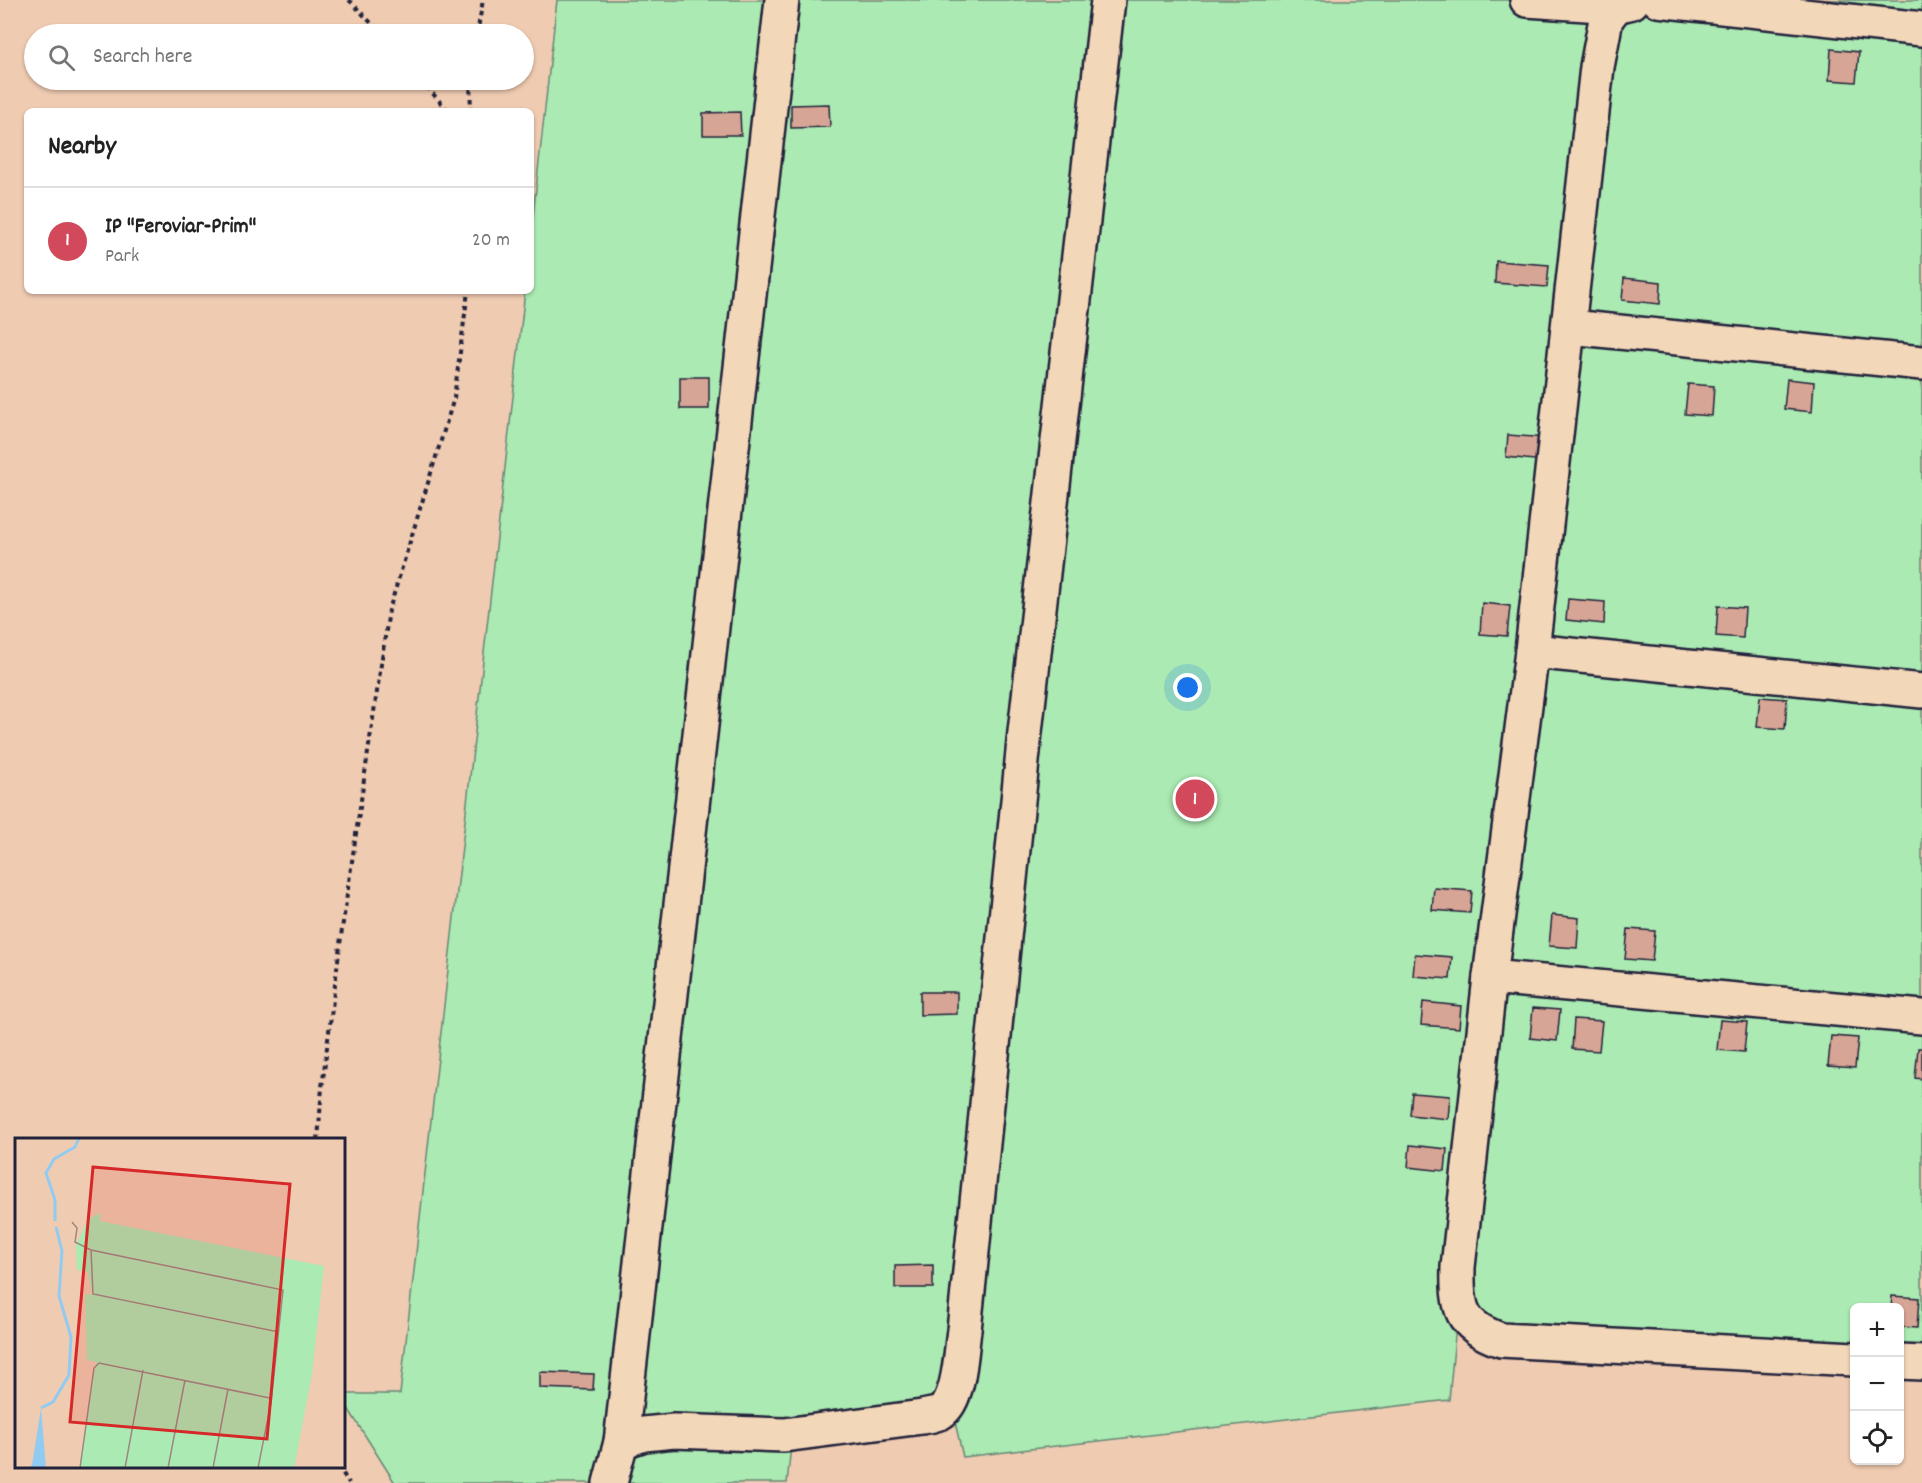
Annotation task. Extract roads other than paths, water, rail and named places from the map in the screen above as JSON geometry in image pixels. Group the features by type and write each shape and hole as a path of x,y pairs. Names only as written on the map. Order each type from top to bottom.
{"street":[{"path":"610,1483 621,1442 782,0"},
{"path":"621,1442 644,1434 674,1431 784,1435 922,1417 941,1411 952,1397 958,1376 964,1330 1026,720 1108,0"},
{"path":"1527,0 1628,3"},
{"path":"1658,0 1922,29"},
{"path":"1628,3 1606,19 1601,39 1532,651 1490,977 1458,1267 1458,1295 1469,1322 1485,1335 1501,1340 1850,1359"},
{"path":"1570,327 1922,363"},
{"path":"1532,651 1922,691"},
{"path":"1490,977 1922,1017"},
{"path":"1904,1362 1922,1363"}],"place":[{"name":"IP \"Feroviar-Prim\"","path":"1195,799"}]}
